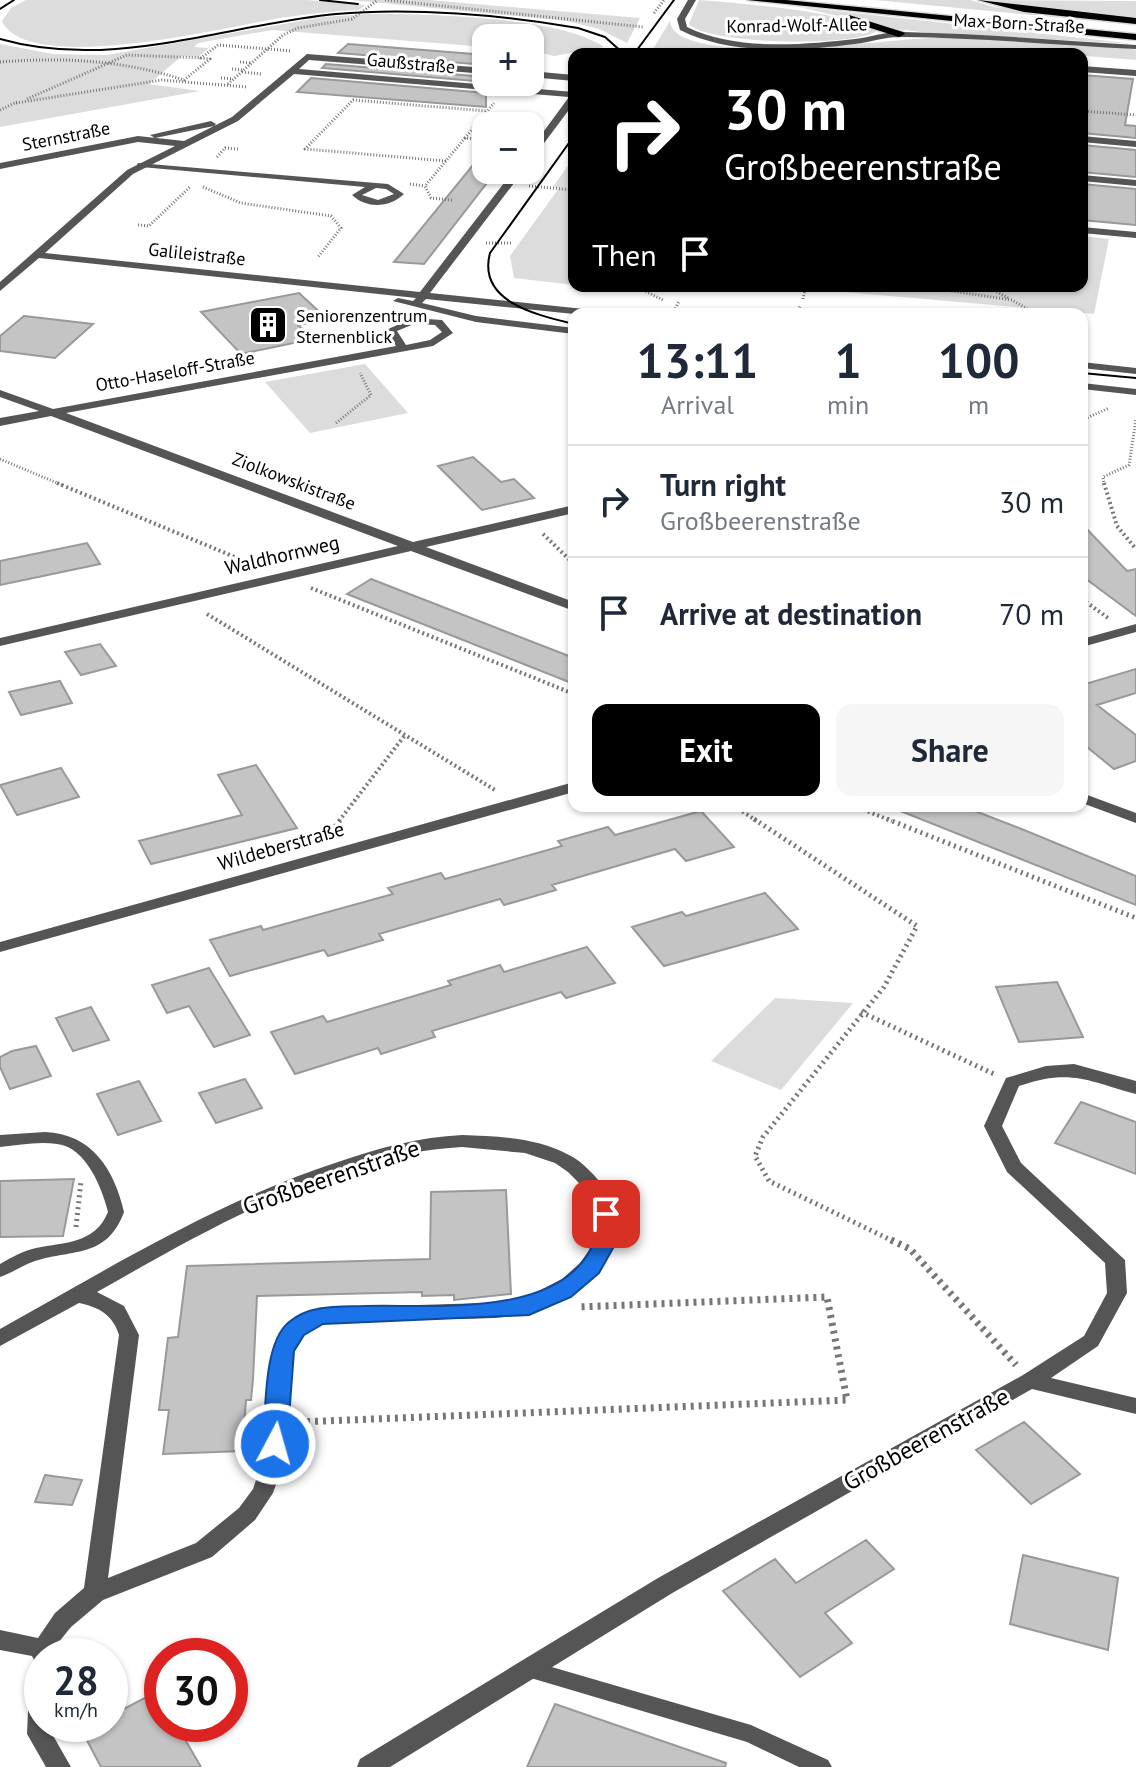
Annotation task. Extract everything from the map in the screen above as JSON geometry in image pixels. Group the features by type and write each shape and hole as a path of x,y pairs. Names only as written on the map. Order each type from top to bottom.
{"highway":[{"path":"741,0 834,14 899,34"},
{"path":"752,0 1136,37"},
{"path":"841,0 1136,30"},
{"path":"983,0 1024,9 1136,21"}],"street":[{"name":"Konrad-Wolf-Allee","path":"692,0 681,19 683,28 718,42 791,44 864,41 899,34"},
{"name":"Max-Born-Straße","path":"899,34 1136,47"},
{"name":"Gaußstraße","path":"36,255 141,165 235,119 307,57 472,70"},
{"path":"1088,69 1136,73"},
{"name":"Gaußstraße","path":"292,71 568,95"},
{"path":"544,75 568,77"},
{"name":"Gaußstraße","path":"544,137 568,104"},
{"name":"Sternstraße","path":"0,166 235,119"},
{"name":"Sternstraße","path":"138,139 185,144"},
{"path":"1088,140 1136,144"},
{"path":"1088,179 1136,183"},
{"path":"415,306 508,184"},
{"path":"1088,231 1136,235"},
{"path":"0,288 36,255"},
{"name":"Galileistraße","path":"36,255 568,310"},
{"name":"Galileistraße","path":"354,289 476,319 568,330"},
{"name":"Otto-Haseloff-Straße","path":"0,422 403,348"},
{"path":"1088,366 1136,371"},
{"path":"1088,387 1136,392"},
{"name":"Ziolkowskistraße","path":"0,393 568,605"},
{"name":"Waldhornweg","path":"0,642 568,510"},
{"path":"1088,641 1136,628"},
{"name":"Wildeberstraße","path":"0,947 568,789"},
{"path":"1088,800 1136,818"},
{"path":"1012,1082 1044,1070 1086,1069 1136,1088"},
{"name":"Großbeerenstraße","path":"369,1767 666,1585 1030,1381 1091,1341 1117,1293 1115,1260 1014,1167 993,1126 1012,1082"},
{"name":"Großbeerenstraße","path":"0,1338 238,1207 331,1172 430,1144 525,1146 574,1166 596,1190 606,1214 606,1241 591,1268 563,1291 521,1309 319,1316 296,1328 283,1351 272,1465 262,1493 228,1533 204,1550 95,1593 58,1626 52,1638"},
{"path":"78,1295 102,1300 118,1310 126,1321 129,1335 95,1593"},
{"name":"Großbeerenstraße","path":"1030,1381 1136,1406"},
{"path":"0,1640 24,1649"},
{"path":"44,1742 59,1767"}],"lane":[{"path":"141,165 373,187"},
{"path":"0,1141 61,1138 78,1143 88,1150 116,1212 106,1234 74,1248 30,1256 0,1271"},
{"path":"531,1670 751,1734 821,1767"}],"path":[{"path":"228,84 298,28 352,19 378,0"},
{"path":"385,0 643,27"},
{"path":"654,13 664,0"},
{"path":"210,59 201,58 218,45 268,49"},
{"path":"0,110 127,55 210,59"},
{"path":"184,80 210,59"},
{"path":"0,62 112,62 184,80"},
{"path":"240,62 253,62 265,74"},
{"path":"232,69 244,70"},
{"path":"221,78 234,79"},
{"path":"16,103 162,80 272,90"},
{"path":"446,161 305,149 353,100 487,111"},
{"path":"452,200 431,198 426,190 495,102"},
{"path":"1088,111 1136,115"},
{"path":"465,138 472,139"},
{"path":"183,180 196,181 225,199 331,216 341,228 318,257"},
{"path":"138,225 149,226 196,181"},
{"path":"508,184 568,189"},
{"path":"166,199 176,200"},
{"path":"152,212 162,213"},
{"path":"647,292 663,300"},
{"path":"803,299 805,292"},
{"path":"959,292 1012,300"},
{"path":"997,292 1026,308"},
{"path":"676,308 679,301"},
{"path":"336,423 371,395 353,357"},
{"path":"1088,417 1110,408"},
{"path":"1136,419 1129,465 1103,477 1108,510 1125,541 1136,549"},
{"path":"0,459 568,692"},
{"path":"529,519 568,558"},
{"path":"1125,541 1136,537"},
{"path":"183,599 517,803"},
{"path":"309,861 405,735"},
{"path":"743,812 917,926 884,987 763,1137 755,1156 769,1181 910,1249 1030,1381"},
{"path":"869,812 1136,918"},
{"path":"861,1012 1012,1082"},
{"path":"71,1168 82,1178 74,1248"},
{"path":"278,1423 847,1400 827,1297 567,1307"}],"shaded area":[{"path":"26,0 307,0 365,5 359,10 300,15 132,44 88,47 49,45 19,37 2,21 11,8"},
{"path":"350,0 429,0 640,18 627,43 599,29 567,21"},
{"path":"699,0 819,14 863,24 876,31 842,40 814,41 751,40 723,36 701,31 689,24"},
{"path":"875,0 970,0 994,7 1136,25"},
{"path":"988,0 1136,1 1136,20 1008,4"},
{"path":"799,7 1136,44 930,33 889,28"},
{"path":"369,14 456,16 530,24 472,24 472,46 272,30 198,43 194,47 209,48 198,57 182,56 149,84 200,91 0,127 0,44 53,54 107,55 323,17"},
{"path":"670,21 681,36 708,44 745,48 654,48"},
{"path":"544,27 584,37 604,47 568,48 568,53 554,56 544,54"},
{"path":"933,38 982,38 1128,48 1136,50 1136,60 1088,56 1088,48 789,48"},
{"path":"568,166 568,284 514,278 510,256 559,188 553,187"},
{"path":"1088,237 1109,239 1094,314 1088,313 1088,308 1026,308 845,292 1088,292"},
{"path":"365,364 408,413 310,433 265,382"},
{"path":"775,998 853,1003 781,1090 711,1061"}],"building":[{"path":"348,44 472,54 472,64 338,53"},
{"path":"326,64 472,76 472,81 322,68"},
{"path":"1088,75 1133,79 1125,125 1136,126 1136,138 1088,134"},
{"path":"311,78 472,92 472,96 486,96 486,107 297,92"},
{"path":"1088,146 1136,150 1136,177 1088,173"},
{"path":"472,166 472,184 486,184 424,264 394,262"},
{"path":"1088,185 1136,189 1136,225 1088,221"},
{"name":"Seniorenzentrum Sternenblick","path":"299,293 327,319 298,325 313,339 241,354 201,312"},
{"path":"24,316 93,324 55,358 0,351 0,336"},
{"path":"473,457 501,482 514,479 534,498 482,510 438,466"},
{"path":"1088,530 1127,571 1136,569 1136,616 1088,580"},
{"path":"87,543 100,564 0,585 0,561"},
{"path":"371,579 568,656 568,682 347,594"},
{"path":"100,644 116,666 81,675 65,652"},
{"path":"1136,669 1136,693 1097,705 1136,735 1136,761 1114,769 1088,748 1088,683"},
{"path":"60,681 72,703 21,715 9,692"},
{"path":"256,765 297,828 151,864 139,841 242,815 218,775"},
{"path":"61,768 79,797 17,815 0,785"},
{"path":"702,812 734,847 686,861 675,849 552,885 556,890 504,905 500,899 379,934 383,940 328,956 324,950 230,976 210,940 261,926 263,930 393,894 388,888 441,873 445,879 562,846 558,841 608,827 615,835"},
{"path":"903,812 978,812 1024,830 1136,876 1136,905"},
{"path":"765,893 798,929 664,966 632,927 682,912 686,916"},
{"path":"587,947 615,983 566,998 561,992 432,1031 435,1037 381,1054 378,1048 295,1074 271,1032 323,1016 327,1022 451,985 448,981 500,965 504,972"},
{"path":"209,968 250,1035 214,1047 189,1006 167,1013 152,985"},
{"path":"1057,982 1083,1037 1019,1042 996,987"},
{"path":"91,1007 109,1040 73,1051 56,1018"},
{"path":"36,1046 51,1076 10,1089 0,1067 0,1057"},
{"path":"245,1079 262,1108 216,1123 199,1093"},
{"path":"139,1081 161,1121 118,1135 97,1094"},
{"path":"1081,1102 1136,1122 1136,1174 1055,1143"},
{"path":"74,1179 63,1236 0,1237 0,1181"},
{"path":"506,1190 511,1294 454,1300 454,1295 422,1296 422,1292 257,1296 251,1400 246,1400 242,1451 163,1454 169,1410 159,1410 168,1338 178,1337 187,1266 430,1259 431,1192"},
{"path":"1024,1422 1080,1474 1031,1504 976,1450"},
{"path":"45,1475 82,1480 72,1505 35,1502"},
{"path":"866,1540 894,1569 825,1613 852,1643 800,1677 723,1591 775,1559 796,1583"},
{"path":"1023,1555 1118,1578 1108,1650 1010,1624"},
{"path":"144,1698 144,1742 186,1742 201,1767 101,1767 88,1742 128,1742 128,1707"},
{"path":"555,1704 726,1763 725,1767 527,1767"}],"tram line":[{"path":"0,9 14,0"},
{"path":"320,0 358,4"},
{"path":"638,48 674,0"},
{"path":"0,39 42,48 126,48 336,14 426,12 519,19 578,28 605,37 617,48"},
{"path":"568,144 490,253 488,270 492,284 513,304 568,322"},
{"path":"1088,374 1136,378"}],"place":[{"name":"Seniorenzentrum Sternenblick","path":"268,325"}],"route":[{"path":"275,1444 283,1351 288,1337 296,1328 319,1316 521,1309 563,1291 591,1268 606,1241 606,1214"}]}
